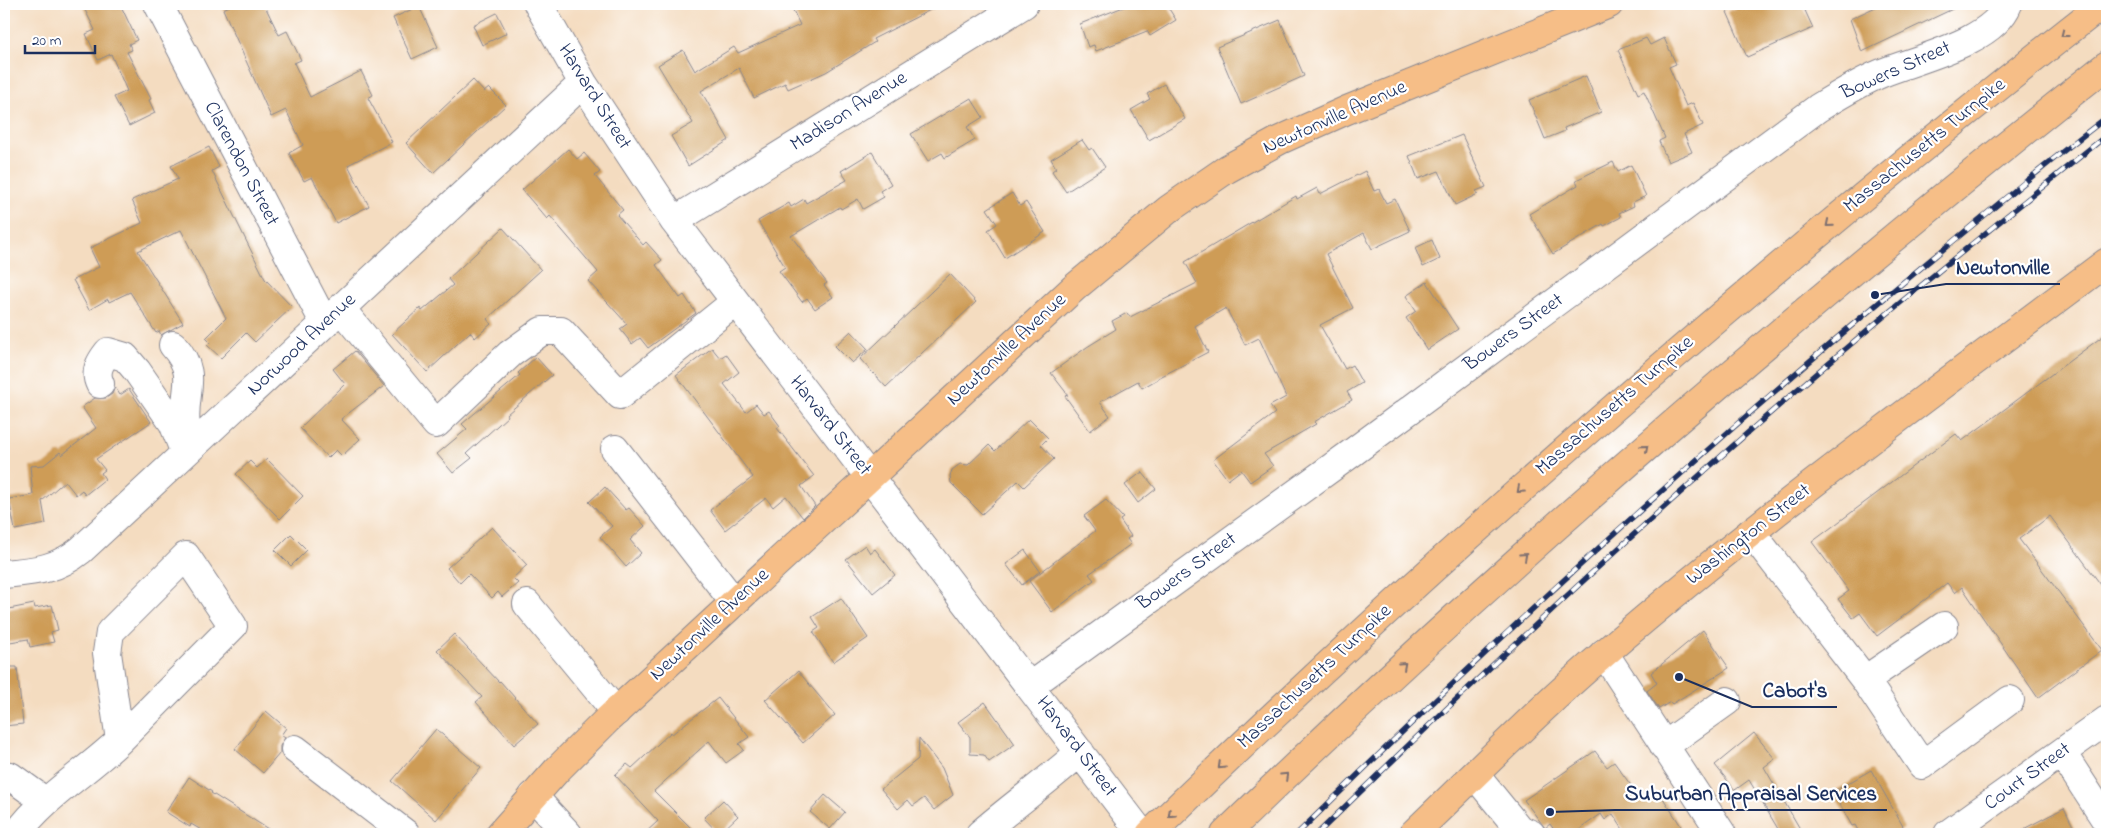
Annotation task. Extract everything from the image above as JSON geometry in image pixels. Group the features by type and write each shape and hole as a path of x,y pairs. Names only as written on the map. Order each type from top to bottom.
{"main road":[{"name":"Newtonville Avenue","path":"500,834 532,796 616,712 1074,288 1169,209 1227,169 1280,140 1347,110 1609,4"},
{"name":"Massachusetts Turnpike","path":"1150,834 1372,623 1572,443 1830,223 2103,4"},
{"path":"1225,834 1431,640 1684,414 1854,269 2107,65"},
{"name":"Washington Street","path":"1413,834 1604,653 1689,581 2107,262"}],"street":[{"name":"Clarendon Street","path":"158,4 333,316 436,424 510,354 542,331 561,331 620,395 735,302"},
{"name":"Harvard Street","path":"538,4 583,83 674,221 1142,834"},
{"name":"Madison Avenue","path":"674,221 1024,4"},
{"name":"Bowers Street","path":"1030,686 1349,455 1818,108 1858,84 1970,39 1989,29 2000,18 2008,4"},
{"name":"Norwood Avenue","path":"4,574 54,567 68,560 189,450 583,83"},
{"path":"173,345 187,365 188,397 186,426 189,450"},
{"path":"100,384 97,379 98,368 108,352 125,357 173,423 189,450"},
{"path":"615,449 734,602"},
{"path":"1751,532 1865,680 1922,765 2010,700"},
{"path":"17,834 46,802 101,758 120,740 233,626 186,556 110,632 107,653 120,740"},
{"path":"527,604 616,712"},
{"path":"1865,680 1944,626"},
{"path":"1604,653 1722,834"},
{"path":"1664,746 1727,702"},
{"name":"Court Street","path":"1964,830 2107,720"},
{"path":"295,749 406,834"},
{"path":"980,834 1049,780 1080,752"},
{"path":"2062,753 2107,822"},
{"path":"4,775 10,776 46,802"},
{"path":"1475,775 1519,829 1531,834"},
{"path":"532,796 568,834"}],"building":[{"path":"82,4 120,4 137,40 129,44 132,50 127,52 151,99 149,100 155,113 129,126 114,97 127,91 111,54 98,60 86,34 95,30"},
{"path":"234,4 264,4 279,35 287,31 301,60 294,63 310,97 361,71 373,95 368,98 392,142 348,165 369,206 336,223 312,177 304,181 289,153 303,145 286,110 271,117 223,9"},
{"path":"790,4 942,4 873,39 875,42 826,72 788,89 785,83 754,98 739,68 701,91 729,140 688,166 671,136 693,123 658,65 683,50 695,71 734,47 738,53 800,25"},
{"path":"1131,4 1166,4 1176,20 1150,36 1147,31 1096,51 1094,45 1088,47 1080,24"},
{"path":"1746,4 1802,4 1813,28 1747,57 1727,12"},
{"path":"1882,4 1963,4 1862,52 1850,19"},
{"path":"419,6 438,47 412,59 393,18"},
{"path":"497,13 507,33 482,45 473,25"},
{"path":"1280,20 1304,76 1241,104 1217,47"},
{"path":"1646,38 1650,45 1664,38 1676,64 1669,67 1686,106 1693,103 1703,125 1684,134 1692,152 1668,162 1659,141 1665,138 1644,91 1638,94 1618,50"},
{"path":"1586,76 1601,112 1564,128 1565,131 1545,139 1529,100"},
{"path":"473,80 484,92 489,88 506,105 433,173 406,143"},
{"path":"1164,84 1185,119 1149,140 1131,110 1150,99 1147,94"},
{"path":"971,98 983,117 967,127 975,140 945,158 942,153 928,161 911,134"},
{"path":"1462,135 1486,187 1476,191 1478,194 1455,205 1439,171 1418,179 1409,156"},
{"path":"1082,140 1089,150 1092,148 1105,167 1066,192 1052,171 1056,168 1051,159"},
{"path":"209,147 219,167 212,171 265,279 292,307 255,342 246,333 221,358 207,345 210,342 206,338 226,318 181,230 138,251 183,323 161,335 159,331 156,333 130,292 109,302 108,299 89,310 73,280 99,267 90,248 142,223 132,200 178,179 171,166"},
{"path":"568,149 577,159 584,153 600,172 595,176 623,210 617,215 643,245 646,242 662,260 656,265 680,298 684,295 696,313 648,348 640,338 632,344 620,329 627,324 588,281 598,272 550,216 547,219 522,190"},
{"path":"872,152 891,184 880,191 884,197 863,209 858,199 841,209 840,207 791,236 827,283 824,285 833,297 815,309 807,298 802,302 779,271 785,267 758,221 789,203 791,207 804,199 806,203 847,180 841,171"},
{"path":"1613,162 1618,172 1631,165 1646,196 1633,202 1634,206 1619,213 1621,217 1604,226 1603,224 1553,254 1529,214 1578,185 1576,180"},
{"path":"1365,171 1374,191 1379,189 1386,203 1395,199 1410,231 1372,249 1364,233 1326,254 1353,308 1320,325 1345,369 1352,365 1362,383 1347,392 1352,400 1314,422 1316,424 1264,454 1273,466 1250,482 1241,470 1228,480 1213,460 1275,413 1270,406 1286,397 1259,338 1245,345 1226,308 1195,326 1208,352 1142,388 1138,381 1100,402 1110,416 1090,431 1065,396 1068,395 1051,373 1116,329 1112,321 1127,313 1130,317 1197,283 1185,262 1296,196 1297,199 1317,188 1320,194"},
{"path":"1012,193 1020,206 1026,202 1045,232 1005,258 988,230 997,224 987,209"},
{"path":"503,228 541,270 487,319 491,324 475,338 470,332 427,372 392,334 420,308 422,311 453,285 448,279"},
{"path":"1432,240 1440,259 1423,267 1415,248"},
{"path":"950,274 976,302 886,387 860,359"},
{"path":"1427,282 1458,329 1427,350 1406,318 1416,311 1406,296"},
{"path":"851,331 868,349 852,363 835,346"},
{"path":"2107,333 2107,593 2050,516 2019,539 2102,650 2038,698 1962,587 1955,593 1947,583 1877,636 1860,613 1853,618 1838,599 1849,591 1812,542 1956,434 1962,441"},
{"path":"712,348 720,358 726,354 739,372 724,384 746,412 756,404 764,414 769,411 780,426 777,428 814,476 801,486 815,506 803,518 786,496 773,507 766,498 725,530 710,510 753,477 676,375"},
{"path":"355,351 384,386 341,419 360,439 342,456 336,450 328,458 300,428 345,384 333,369"},
{"path":"536,357 552,375 507,414 508,416 467,453 472,458 453,473 437,454 467,429 462,424 520,375 518,373"},
{"path":"115,387 120,395 129,389 151,422 96,459 105,470 101,473 105,479 85,495 82,490 76,495 65,481 42,501 46,524 15,530 9,499 33,495 30,466 44,465 60,452 62,455 96,428 82,407 95,398 106,398 112,394"},
{"path":"1029,419 1048,438 1041,445 1054,459 1024,487 1018,481 982,514 951,483 950,476 952,470 960,464 968,465 989,445 995,451"},
{"path":"267,459 303,496 280,519 236,474 250,461 257,468"},
{"path":"1142,472 1156,489 1138,503 1125,485"},
{"path":"605,487 626,510 629,508 645,526 630,540 641,553 626,567 600,537 612,526 589,502"},
{"path":"1106,500 1123,518 1120,520 1131,536 1127,539 1131,544 1089,574 1094,580 1052,612 1029,581 1095,531 1084,516"},
{"path":"492,527 527,565 513,578 518,583 502,597 498,592 492,598 469,574 460,583 447,568"},
{"path":"291,534 307,550 291,566 275,550"},
{"path":"865,545 870,553 875,549 895,575 873,593 846,559"},
{"path":"1025,550 1040,571 1022,585 1006,564"},
{"path":"841,598 868,638 833,662 813,632 819,628 812,617"},
{"path":"34,604 35,608 52,605 58,630 51,632 54,642 30,647 28,639 4,643 4,610"},
{"path":"1703,630 1729,668 1672,704 1670,702 1659,709 1647,691 1657,683 1651,673"},
{"path":"454,634 500,681 538,724 514,745 476,702 482,697 437,650"},
{"path":"4,667 17,667 23,724 4,726"},
{"path":"798,671 835,715 803,743 765,700"},
{"path":"718,698 749,737 739,744 744,750 726,763 709,741 654,791 697,834 644,834 658,821 615,775 627,764 632,768 671,732 672,734"},
{"path":"985,702 1015,744 989,762 984,755 970,754 970,737 958,722"},
{"path":"266,711 286,728 281,735 285,738 280,746 280,753 263,773 235,749"},
{"path":"436,729 481,768 436,820 392,781"},
{"path":"1754,733 1775,759 1764,767 1803,834 1781,834 1749,780 1735,790 1715,765"},
{"path":"919,738 942,768 953,795 934,810 924,798 913,806 908,800 898,809 881,789 918,759"},
{"path":"1595,751 1607,767 1614,762 1643,802 1659,792 1681,826 1669,834 1626,834 1613,814 1605,820 1601,814 1573,834 1557,834 1550,824 1545,828 1524,800"},
{"path":"1871,770 1904,828 1893,834 1860,834 1855,825 1852,826 1833,792"},
{"path":"189,777 276,834 208,834 191,824 190,827 166,812"},
{"path":"825,795 845,812 830,829 810,812"},
{"path":"723,800 738,816 719,834 704,818"},
{"path":"2064,808 2077,834 2014,834"}],"railway":[{"path":"1297,834 1530,611 1689,467 1851,326 2020,186 2107,117"},
{"path":"1317,834 1536,625 1703,472 1889,312 2107,135"}],"place":[{"name":"Newtonville","path":"1875,295"},
{"name":"Cabot's","path":"1679,677"},
{"name":"Suburban Appraisal Services","path":"1550,812"}]}
